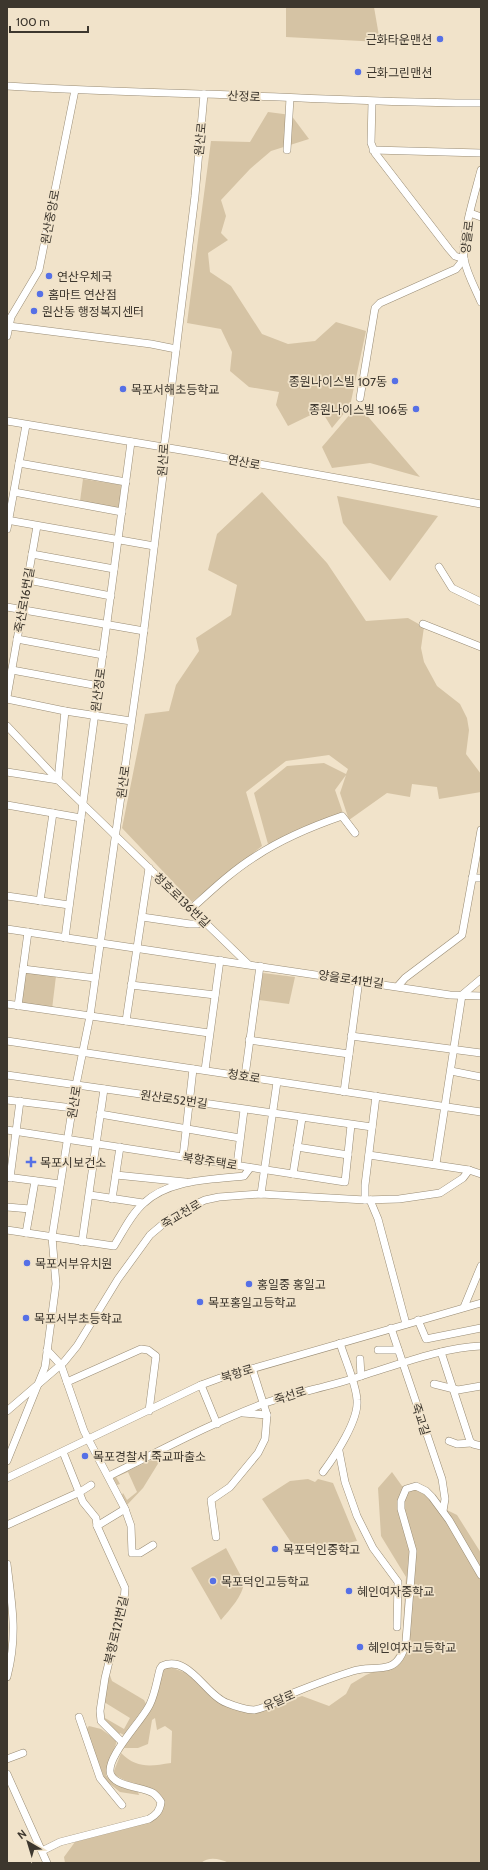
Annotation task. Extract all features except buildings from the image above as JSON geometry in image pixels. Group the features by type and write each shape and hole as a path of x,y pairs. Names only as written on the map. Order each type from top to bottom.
{"street":[{"name":"산정로","path":"7,86 372,102 481,103"},
{"name":"원산중앙로","path":"7,336 11,317 39,270 75,90"},
{"name":"원산로","path":"7,1460 45,1368 56,1284 52,1237 76,1085 90,1016 144,631 164,466 164,448 195,196 204,94"},
{"path":"287,150 290,98"},
{"path":"360,398 375,308 380,303 456,269 464,259 455,256 449,249 372,146 372,102"},
{"path":"372,146 481,153"},
{"name":"양을로","path":"481,170 464,244 464,259 481,302"},
{"path":"470,213 481,217"},
{"path":"9,326 143,343 176,349"},
{"name":"연산로","path":"7,421 481,504"},
{"path":"7,529 26,425"},
{"name":"원산정로","path":"65,938 131,442"},
{"path":"19,464 126,482"},
{"path":"14,492 122,512"},
{"path":"8,521 154,546"},
{"name":"죽산로16번길","path":"7,698 37,526"},
{"path":"32,554 114,569"},
{"path":"439,567 452,588 481,602"},
{"path":"28,580 111,596"},
{"path":"7,607 144,631"},
{"path":"423,624 481,647"},
{"path":"17,638 103,655"},
{"path":"12,670 99,686"},
{"path":"7,698 65,711 131,721"},
{"path":"7,772 58,780 65,711"},
{"name":"청호로136번길","path":"7,726 58,780 116,834 248,964"},
{"path":"7,805 81,818 90,810"},
{"path":"40,901 53,813"},
{"path":"191,909 250,861 290,838 342,816 355,833"},
{"path":"398,986 405,978 462,935 481,830"},
{"path":"126,1021 149,868"},
{"path":"472,878 481,878"},
{"path":"7,896 69,906"},
{"path":"142,917 190,924 198,924 202,920"},
{"name":"양을로41번길","path":"7,929 398,986 462,995 481,996"},
{"path":"18,1006 28,932"},
{"path":"205,1070 220,960"},
{"path":"245,1076 260,966"},
{"path":"23,969 95,978"},
{"path":"436,1164 462,995 481,979"},
{"path":"344,1092 359,980"},
{"path":"131,985 215,995"},
{"path":"7,1004 210,1033"},
{"path":"351,1036 481,1053"},
{"path":"249,1040 349,1054"},
{"name":"청호로","path":"7,1041 82,1054 193,1070 205,1070 481,1112"},
{"path":"183,1157 193,1070"},
{"path":"451,1072 481,1077"},
{"name":"원산로52번길","path":"7,1075 272,1114 372,1127"},
{"path":"261,1194 277,1082"},
{"path":"82,1242 90,1195 104,1089"},
{"path":"376,1096 369,1154 367,1200 378,1219 406,1324"},
{"path":"7,1100 73,1108"},
{"path":"20,1101 8,1178 60,1184"},
{"path":"237,1165 244,1110"},
{"path":"100,1114 240,1138"},
{"path":"293,1174 302,1118"},
{"path":"298,1147 348,1155 351,1125"},
{"name":"북항주택로","path":"7,1130 345,1182 348,1155"},
{"path":"112,1198 120,1147"},
{"path":"369,1154 436,1164 469,1170 481,1174"},
{"path":"7,1230 114,1246 143,1203 157,1192 191,1183 244,1176 250,1168"},
{"name":"죽교천로","path":"7,1410 61,1365 77,1346 94,1316 136,1252 160,1226 178,1214 205,1200 230,1195 261,1194 367,1200 399,1199 440,1193 463,1178 469,1170"},
{"path":"116,1174 191,1183"},
{"path":"26,1232 35,1181"},
{"path":"90,1195 143,1203"},
{"path":"7,1206 30,1209"},
{"path":"464,1307 481,1266"},
{"name":"북항로","path":"7,1478 201,1385 252,1368 481,1303"},
{"path":"418,1320 426,1339 481,1328"},
{"name":"죽교길","path":"391,1328 442,1479 445,1499 442,1511"},
{"path":"323,1472 339,1451 355,1416 358,1402 340,1343"},
{"name":"죽선로","path":"109,1476 241,1412 265,1403 295,1393 352,1379 382,1368 403,1364 441,1352 481,1346"},
{"path":"68,1382 141,1349 148,1350 156,1356 149,1411"},
{"path":"47,1350 61,1365 84,1431 125,1509 131,1526 132,1553 140,1553 152,1546"},
{"path":"378,1350 398,1350"},
{"path":"441,1352 471,1443"},
{"path":"360,1360 361,1376"},
{"path":"216,1537 211,1500 230,1487 258,1453 265,1439 267,1415 265,1403 252,1368"},
{"path":"434,1384 458,1390 481,1386"},
{"path":"201,1385 217,1424"},
{"path":"241,1412 267,1415"},
{"path":"449,1441 457,1444 471,1443 481,1446"},
{"path":"339,1451 345,1482 357,1516 373,1548 398,1582 397,1627"},
{"name":"북항로121번길","path":"63,1452 83,1502 96,1518 97,1526 125,1588 124,1601 105,1678 100,1711 101,1721 122,1742"},
{"path":"7,1525 80,1492 91,1485"},
{"name":"유달로","path":"42,1851 60,1842 139,1822 155,1815 160,1808 161,1802 154,1793 129,1786 112,1777 110,1774 122,1742 151,1704 160,1669 166,1664 180,1666 197,1676 219,1699 253,1710 268,1706 293,1694 355,1670 390,1666 394,1663 403,1654 406,1641 413,1551 401,1509 403,1493 409,1487 416,1486 426,1491 442,1511 481,1575"},
{"path":"97,1526 125,1509"},
{"path":"7,1564 14,1636 13,1652 7,1677"},
{"path":"79,1717 100,1778 122,1805"},
{"path":"7,1759 23,1753"},
{"path":"7,1774 47,1863"}],"shaded area":[{"path":"286,7 374,7 380,42 286,37"},
{"path":"268,112 291,115 309,139 271,151 250,169 221,200 226,216 221,233 228,240 208,253 210,272 231,286 262,334 288,344 315,341 336,322 366,331 350,406 332,428 321,410 288,426 276,405 279,392 249,387 230,371 232,352 221,329 187,323 211,141 250,142"},
{"path":"358,405 420,477 370,463 332,468 322,447"},
{"path":"83,479 121,485 120,508 80,501"},
{"path":"262,492 327,563 366,621 408,618 424,627 421,648 424,662 437,686 460,704 467,718 469,730 466,754 481,774 481,792 439,799 437,787 412,784 410,797 387,793 349,820 340,793 346,775 335,790 344,816 268,844 254,793 287,766 324,763 346,774 348,769 329,755 286,761 246,792 262,846 192,902 122,828 145,714 169,711 176,685 199,651 196,638 231,615 237,585 208,570 217,534"},
{"path":"337,496 438,516 390,581 343,523"},
{"path":"27,972 56,976 52,1009 22,1004 25,974"},
{"path":"263,973 295,977 289,1004 259,1000"},
{"path":"164,1454 143,1488 127,1505 122,1495 123,1493 127,1500 137,1492 128,1472 116,1477 120,1484 117,1485 113,1478"},
{"path":"392,1472 402,1486 424,1487 439,1506 457,1515 481,1553 481,1863 229,1863 218,1859 207,1859 201,1863 65,1863 64,1857 75,1842 133,1827 156,1818 159,1795 154,1789 128,1782 115,1775 114,1771 121,1753 125,1743 165,1667 170,1667 189,1674 216,1701 227,1706 256,1711 302,1696 329,1706 346,1694 351,1684 366,1675 390,1665 402,1645 406,1577 381,1536 378,1488","holes":["155,1718 157,1730 165,1726 172,1731 171,1763 157,1765 139,1764 133,1762 121,1753 124,1748 138,1748 148,1744 152,1720"]},
{"path":"308,1479 315,1482 318,1479 333,1483 357,1541 299,1554 262,1499 290,1481"},
{"path":"226,1548 244,1582 239,1597 221,1620 191,1568"},
{"path":"109,1673 112,1681 144,1700 146,1704 124,1735 120,1733 119,1735 104,1720 105,1718 124,1729 130,1718 104,1702"},
{"path":"89,1726 101,1729 116,1740 116,1744 106,1770 106,1775 112,1782 138,1792 139,1795 120,1792 105,1780 86,1729"}],"place":[{"name":"근화타운맨션","path":"440,39"},
{"name":"근화그린맨션","path":"358,72"},
{"name":"연산우체국","path":"49,276"},
{"name":"홈마트 연산점","path":"40,294"},
{"name":"원산동 행정복지센터","path":"34,311"},
{"name":"종원나이스빌 107동","path":"395,381"},
{"name":"목포서해초등학교","path":"123,389"},
{"name":"종원나이스빌 106동","path":"416,409"},
{"name":"목포시보건소","path":"31,1162"},
{"name":"목포서부유치원","path":"27,1263"},
{"name":"홍일중 홍일고","path":"249,1284"},
{"name":"목포홍일고등학교","path":"200,1302"},
{"name":"목포서부초등학교","path":"26,1318"},
{"name":"목포경찰서 죽교파출소","path":"85,1456"},
{"name":"목포덕인중학고","path":"275,1549"},
{"name":"목포덕인고등학교","path":"213,1581"},
{"name":"혜인여자중학교","path":"349,1591"},
{"name":"혜인여자고등학교","path":"360,1647"}]}
